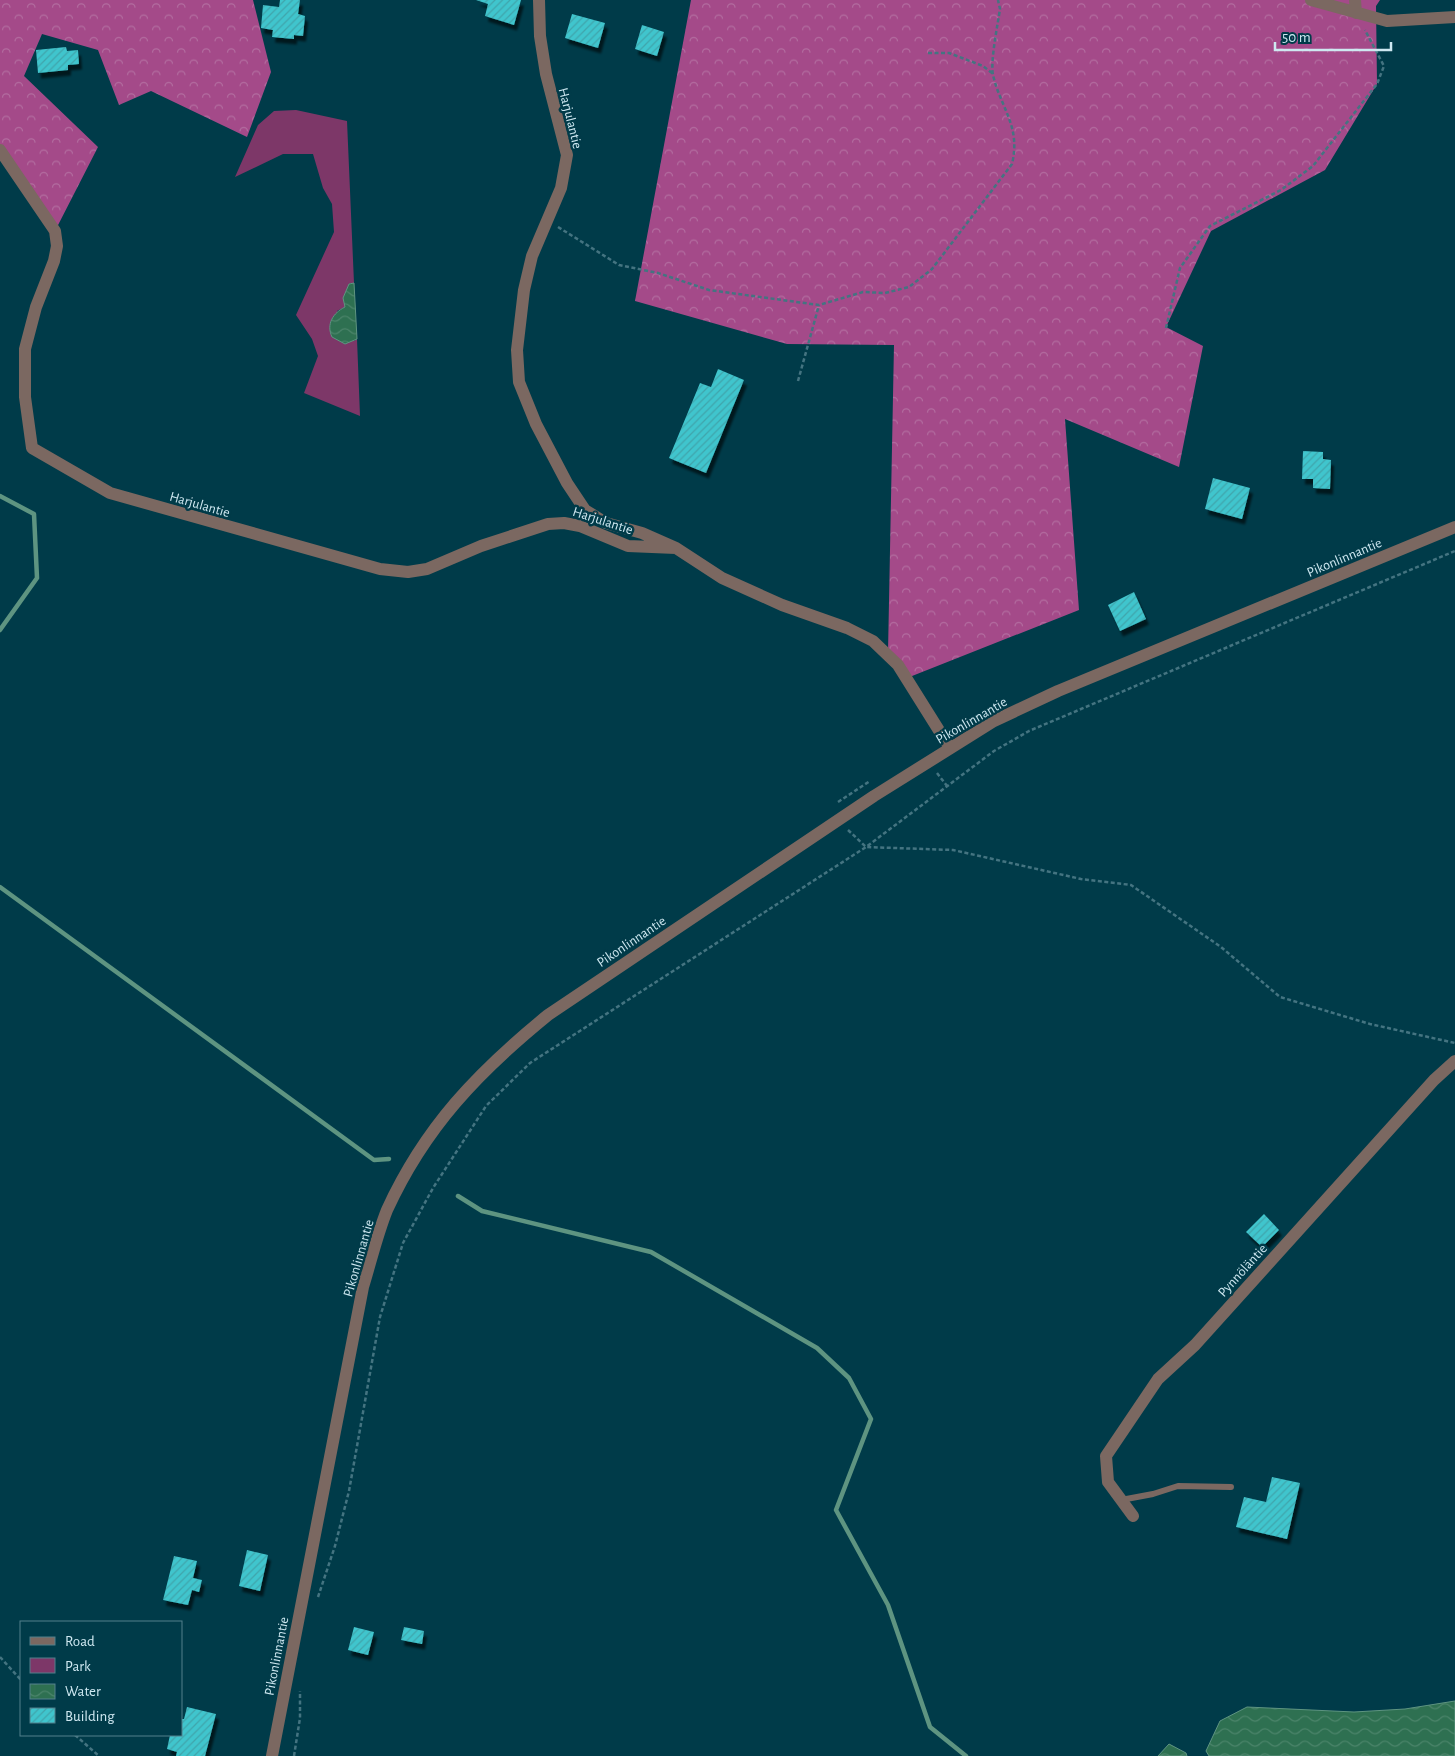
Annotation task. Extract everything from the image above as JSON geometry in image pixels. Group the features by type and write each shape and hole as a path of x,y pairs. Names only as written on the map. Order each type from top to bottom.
{"street":[{"name":"Harjulantie","path":"539,0 540,36 546,74 567,155 561,188 545,221 532,256 524,290 517,350 520,382 526,399 536,424 567,483 585,510 606,523 642,534 676,548 700,566 744,589 782,605 847,628 873,641 888,653 907,678 950,748"},
{"path":"1311,0 1387,21 1455,17"},
{"path":"1355,0 1356,13"},
{"name":"Harjulantie","path":"0,150 54,231 57,246 36,307 25,349 25,397 32,448 43,455 110,493 380,569 408,572 427,569 480,546 548,524 564,523 580,526 628,546 676,548"},
{"name":"Pikonlinnantie","path":"272,1756 363,1286 387,1210 414,1159 448,1110 470,1085 502,1052 548,1015 838,820 994,721 1058,691 1455,527"},
{"name":"Pynnöläntie","path":"1133,1516 1108,1482 1106,1456 1158,1379 1195,1345 1434,1080 1455,1061"}],"lane":[{"path":"1121,1500 1153,1494 1178,1486 1231,1488"}],"path":[{"path":"545,221 561,228 619,265 658,273 710,290 819,305 863,292 885,292 909,287 932,269 1012,164 1016,147 1014,128 992,73 1000,9 998,0"},
{"path":"1166,328 1180,268 1210,226 1281,190 1313,166 1377,84 1384,66 1356,13"},
{"path":"928,54 949,53 983,66 992,73"},
{"path":"798,381 819,305"},
{"path":"316,1604 335,1546 349,1491 380,1317 403,1243 433,1188 486,1106 530,1063 866,847 994,751 1030,731 1455,551"},
{"path":"838,820 866,847 953,850 1081,879 1131,885 1221,947 1280,997 1370,1024 1455,1042"},
{"path":"0,1657 20,1679"},
{"path":"294,1756 300,1718 300,1684"},
{"path":"76,1736 99,1756"}],"green space":[{"path":"0,0 253,0 271,72 247,137 151,91 119,105 98,50 42,34 24,76 98,147 55,231 0,150"},
{"path":"691,0 1380,0 1376,6 1377,84 1325,170 1211,231 1166,327 1203,346 1179,467 1065,419 1079,610 907,678 888,653 894,345 787,344 635,301"},
{"path":"296,110 347,121 354,283 350,283 345,307 337,311 354,341 357,339 360,416 304,393 318,356 312,339 296,315 334,232 332,204 323,188 313,154 283,154 235,177 258,125 274,111"}],"water":[{"path":"354,283 357,339 345,344 332,337 330,323 337,312 345,307 343,298 349,284"},
{"path":"1455,1701 1455,1756 1209,1756 1206,1751 1220,1721 1247,1707 1354,1712 1405,1709"},
{"path":"1169,1744 1186,1753 1187,1756 1158,1756"}],"building":[{"path":"280,0 300,0 298,14 305,16 303,36 294,35 294,39 272,37 273,30 261,28 263,5 279,7"},
{"path":"476,0 521,0 514,25 485,16 488,4"},
{"path":"572,14 605,23 598,48 565,38"},
{"path":"642,25 664,32 657,56 635,49"},
{"path":"66,47 67,51 78,50 79,64 68,65 68,70 38,73 36,50"},
{"path":"718,369 744,380 706,473 669,458 700,383 711,387"},
{"path":"1303,451 1323,452 1323,459 1331,460 1330,489 1313,488 1313,479 1302,479"},
{"path":"1213,478 1250,488 1242,519 1205,509"},
{"path":"1134,592 1146,619 1120,631 1108,605"},
{"path":"1264,1214 1279,1230 1262,1247 1246,1232"},
{"path":"1272,1477 1300,1483 1287,1539 1236,1527 1244,1497 1266,1502"},
{"path":"247,1550 268,1555 260,1591 239,1586"},
{"path":"174,1556 197,1561 193,1578 202,1580 199,1592 192,1590 188,1605 163,1600"},
{"path":"354,1627 374,1632 368,1655 348,1650"},
{"path":"404,1627 424,1631 422,1644 401,1640"},
{"path":"187,1707 216,1714 205,1756 176,1756 177,1752 167,1749 170,1736 182,1736 182,1719 184,1719"}],"waterway":[{"path":"0,496 34,514 37,578 0,630"},
{"path":"0,887 374,1160 389,1159"},
{"path":"458,1196 482,1211 651,1252 817,1348 849,1378 871,1419 836,1510 888,1605 930,1727 966,1756"}]}
